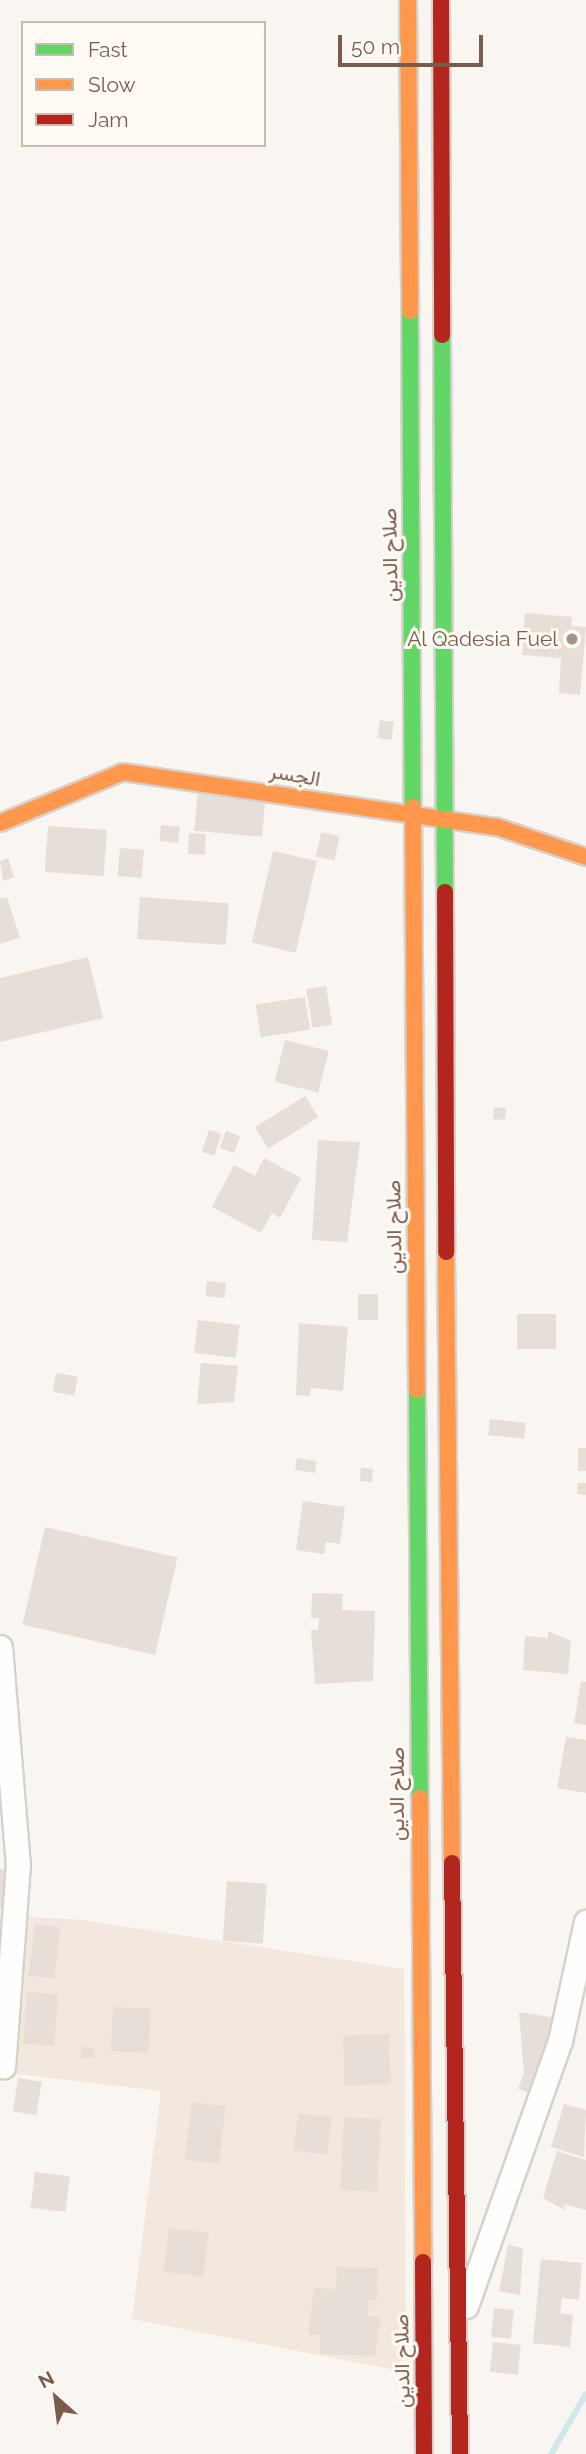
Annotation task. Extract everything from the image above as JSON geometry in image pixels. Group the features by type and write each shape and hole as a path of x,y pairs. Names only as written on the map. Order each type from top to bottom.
{"main road":[{"name":"صلاح الدين","path":"408,0 411,816 424,2448"},
{"path":"441,0 460,2454"},
{"name":"الجسر","path":"0,822 123,772 497,827 586,857"},
{"path":"407,2445 424,2448"}],"street":[{"path":"0,1647 18,1864 3,2066"},
{"path":"458,2326 556,2052 586,1922"}],"shaded area":[{"path":"0,1915 81,1920 404,1969 406,2372 132,2319 161,2091 0,2072"}],"building":[{"path":"525,613 572,617 571,626 586,627 580,695 559,693 561,658 522,655"},
{"path":"380,720 394,722 391,740 377,738"},
{"path":"198,789 266,795 262,837 194,831"},
{"path":"161,825 180,827 178,843 159,841"},
{"path":"48,826 107,830 104,876 45,872"},
{"path":"321,832 340,836 334,860 316,856"},
{"path":"189,833 206,834 205,855 188,854"},
{"path":"120,848 144,850 141,878 118,876"},
{"path":"273,851 317,861 296,953 252,943"},
{"path":"8,858 14,877 3,881 0,861"},
{"path":"7,897 20,938 0,944 0,899"},
{"path":"140,897 229,903 226,945 137,939"},
{"path":"88,957 103,1018 0,1042 0,978"},
{"path":"326,986 332,1025 312,1028 306,989"},
{"path":"305,997 310,1030 261,1037 256,1005"},
{"path":"285,1040 329,1051 318,1093 275,1082"},
{"path":"305,1096 318,1117 268,1148 255,1127"},
{"path":"494,1107 506,1108 505,1120 493,1119"},
{"path":"209,1130 221,1134 214,1156 202,1152"},
{"path":"226,1131 240,1136 234,1153 220,1148"},
{"path":"318,1140 360,1142 347,1242 312,1240"},
{"path":"264,1158 301,1178 280,1218 272,1213 261,1233 212,1207 234,1165 255,1176"},
{"path":"207,1281 226,1283 224,1298 205,1296"},
{"path":"358,1294 378,1294 378,1320 358,1320"},
{"path":"517,1314 556,1314 556,1349 517,1349"},
{"path":"198,1320 240,1325 236,1358 194,1353"},
{"path":"299,1323 348,1327 343,1391 311,1388 310,1396 296,1395"},
{"path":"201,1363 238,1366 234,1402 197,1404"},
{"path":"56,1373 78,1377 74,1396 53,1392"},
{"path":"490,1419 526,1423 524,1439 488,1435"},
{"path":"578,1448 586,1448 586,1471 578,1471"},
{"path":"297,1458 317,1461 315,1473 295,1470"},
{"path":"361,1468 373,1469 372,1482 360,1481"},
{"path":"578,1483 586,1483 586,1495 577,1494"},
{"path":"303,1501 345,1507 340,1544 326,1542 324,1554 296,1550"},
{"path":"45,1527 178,1558 155,1655 23,1624"},
{"path":"312,1593 343,1594 342,1610 375,1611 373,1681 315,1684 311,1630 318,1630 319,1618 311,1618"},
{"path":"548,1631 571,1641 568,1674 523,1670 525,1636 548,1638"},
{"path":"581,1681 586,1682 586,1725 574,1723"},
{"path":"566,1737 586,1740 586,1793 557,1788"},
{"path":"0,1869 7,1869 5,1909 0,1908"},
{"path":"227,1881 267,1884 263,1944 223,1941"},
{"path":"35,1924 61,1927 54,1979 29,1976"},
{"path":"27,1992 58,1994 54,2046 23,2044"},
{"path":"113,2007 151,2009 149,2053 111,2051"},
{"path":"519,2012 557,2018 531,2093 518,2089 524,2073"},
{"path":"389,2034 391,2084 345,2086 343,2036"},
{"path":"81,2047 95,2048 94,2058 81,2058"},
{"path":"18,2078 42,2082 36,2115 13,2112"},
{"path":"192,2102 226,2106 219,2164 185,2160"},
{"path":"564,2104 586,2110 584,2157 551,2147"},
{"path":"298,2113 332,2117 327,2155 293,2151"},
{"path":"344,2117 381,2119 377,2192 340,2190"},
{"path":"557,2151 586,2160 586,2210 565,2204 564,2210 543,2198"},
{"path":"35,2172 70,2176 65,2212 31,2208"},
{"path":"169,2228 209,2233 203,2277 164,2272"},
{"path":"508,2245 523,2248 520,2295 499,2291"},
{"path":"541,2259 582,2263 579,2300 562,2298 560,2313 573,2315 570,2347 533,2343"},
{"path":"337,2267 378,2268 377,2300 369,2300 368,2316 381,2317 375,2356 320,2354 320,2335 308,2335 314,2288 336,2289"},
{"path":"494,2308 514,2310 511,2339 491,2337"},
{"path":"493,2342 521,2345 518,2375 490,2372"}],"waterway":[{"path":"551,2454 586,2394"}],"traffic: fast":[{"path":"410,311 413,807"},
{"path":"442,335 445,892"},
{"path":"417,1390 420,1798"}],"traffic: slow":[{"path":"408,0 410,311"},
{"path":"0,823 123,772 497,827 586,857"},
{"path":"413,807 417,1390"},
{"path":"446,1252 452,1863"},
{"path":"420,1798 423,2262"}],"traffic: jam":[{"path":"441,0 442,335"},
{"path":"445,892 446,1252"},
{"path":"452,1863 460,2454"},
{"path":"423,2262 424,2454"}],"place":[{"name":"Al Qadesia Fuel","path":"572,639"}]}
